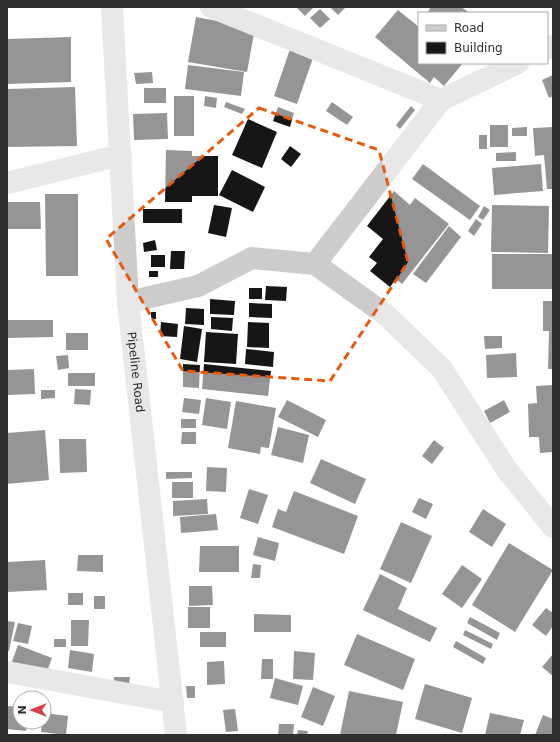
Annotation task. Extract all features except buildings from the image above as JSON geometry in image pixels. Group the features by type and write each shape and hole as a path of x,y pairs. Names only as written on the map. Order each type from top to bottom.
{"street":[{"name":"Pipeline Road","path":"112,7 128,302 176,735"},
{"path":"211,7 441,100"},
{"path":"315,264 441,100 516,64"},
{"path":"7,183 120,155"},
{"path":"128,302 198,286 252,258 315,264 385,314 442,369 507,470 553,527"},
{"path":"7,672 173,702"}],"highlighted area":[{"path":"259,108 379,150 408,262 330,381 183,371 106,239"}]}
